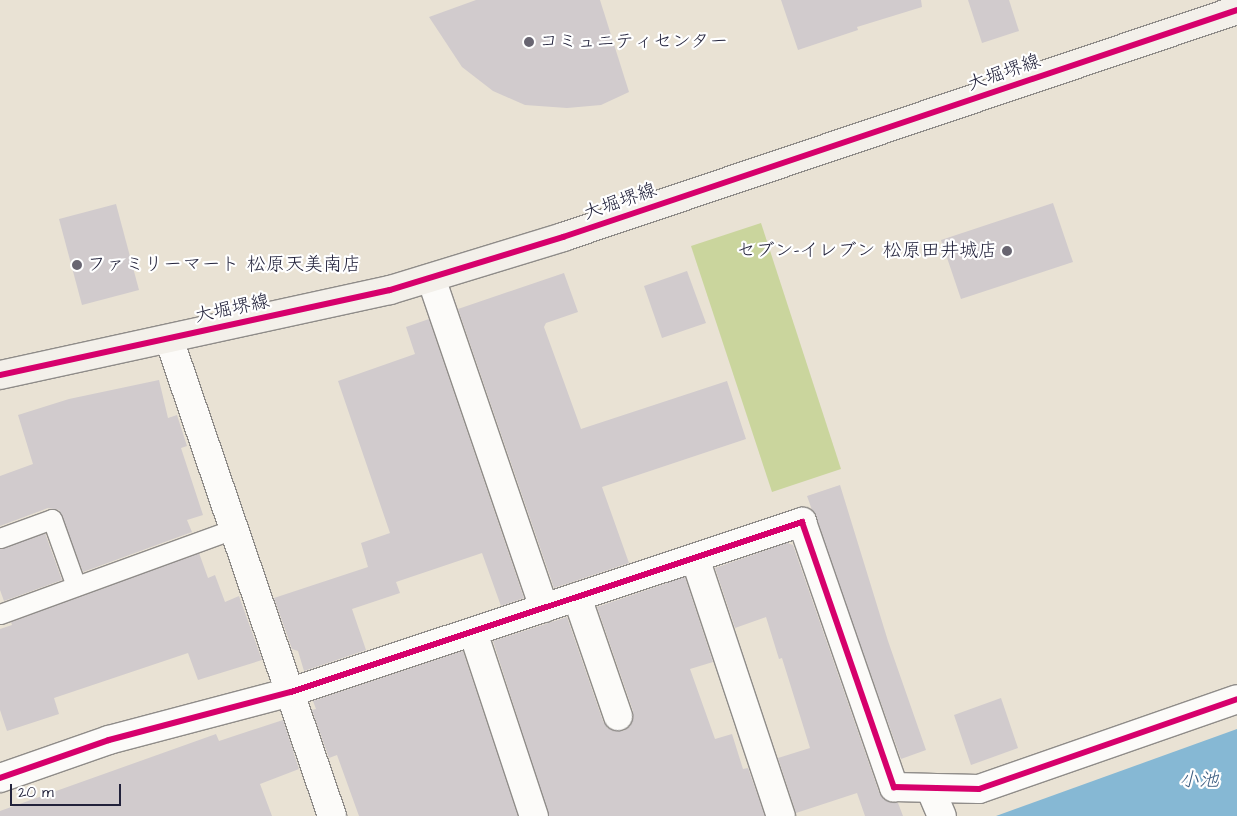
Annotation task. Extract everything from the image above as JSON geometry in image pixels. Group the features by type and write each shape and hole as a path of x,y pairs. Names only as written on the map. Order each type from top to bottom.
{"main road":[{"name":"大堀堺線","path":"0,375 390,290 431,278 563,237 1237,10"}],"street":[{"path":"431,278 544,608"},
{"path":"169,338 236,528 332,816"},
{"path":"0,778 108,740 291,692 802,522 894,787 979,789 1237,699"},
{"path":"695,558 781,816"},
{"path":"577,597 618,716"},
{"path":"473,632 534,816"},
{"path":"930,788 942,816"}],"lane":[{"path":"0,538 52,519 76,586"},
{"path":"0,614 236,528"}],"green space":[{"path":"761,223 841,469 772,492 691,246"}],"water":[{"name":"小池","path":"1237,729 1237,816 996,816"}],"building":[{"name":"コミュニティセンター","path":"476,0 600,0 629,92 601,105 567,108 525,105 493,91 462,67 429,17"},
{"path":"781,0 921,0 922,7 857,27 858,30 798,50"},
{"path":"968,0 1009,0 1019,31 982,43"},
{"name":"セブン-イレブン 松原田井城店","path":"1053,203 1073,262 961,299 941,240"},
{"path":"116,204 139,290 82,305 59,219"},
{"path":"687,271 706,323 662,338 644,286"},
{"path":"564,273 578,312 546,323 544,327 581,429 727,381 746,439 602,487 629,563 554,588 458,309"},
{"path":"429,319 524,598 501,606 482,553 396,582 400,593 352,609 366,650 304,671 298,651 292,649 274,598 368,567 361,543 390,533 338,381 415,354 406,327"},
{"path":"159,380 168,418 177,415 187,446 181,448 203,515 187,520 192,532 83,572 59,510 48,508 0,526 0,476 33,464 18,415 69,399"},
{"path":"840,485 888,641 926,750 901,759 807,496"},
{"path":"45,533 62,580 4,601 0,590 0,549"},
{"path":"787,543 793,545 879,792 885,800 898,803 903,816 865,816 857,793 796,813 778,758 810,748 782,658 779,659 766,617 735,628 715,568"},
{"path":"199,553 208,578 215,575 225,602 239,596 262,660 198,680 188,653 54,698 59,714 7,731 0,710 0,629 12,625 11,622"},
{"path":"685,577 713,662 690,669 715,739 732,734 743,769 748,768 765,816 549,816 493,641 567,617 603,721 608,728 623,731 630,726 633,711 597,607"},
{"path":"463,651 518,816 359,816 337,755 329,758 312,710 316,709 313,701"},
{"path":"1001,698 1018,748 971,765 954,715"},
{"path":"283,720 299,769 260,784 272,816 0,816 0,811 216,734 219,741"}],"cycle path":[{"path":"0,375 390,290 563,237 1237,10"},
{"path":"0,778 109,740 291,692 802,522 894,787 979,789 1237,699"}],"place":[{"name":"コミュニティセンター","path":"529,42"},
{"name":"セブン-イレブン 松原田井城店","path":"1007,251"},
{"name":"ファミリーマート 松原天美南店","path":"77,265"}]}
